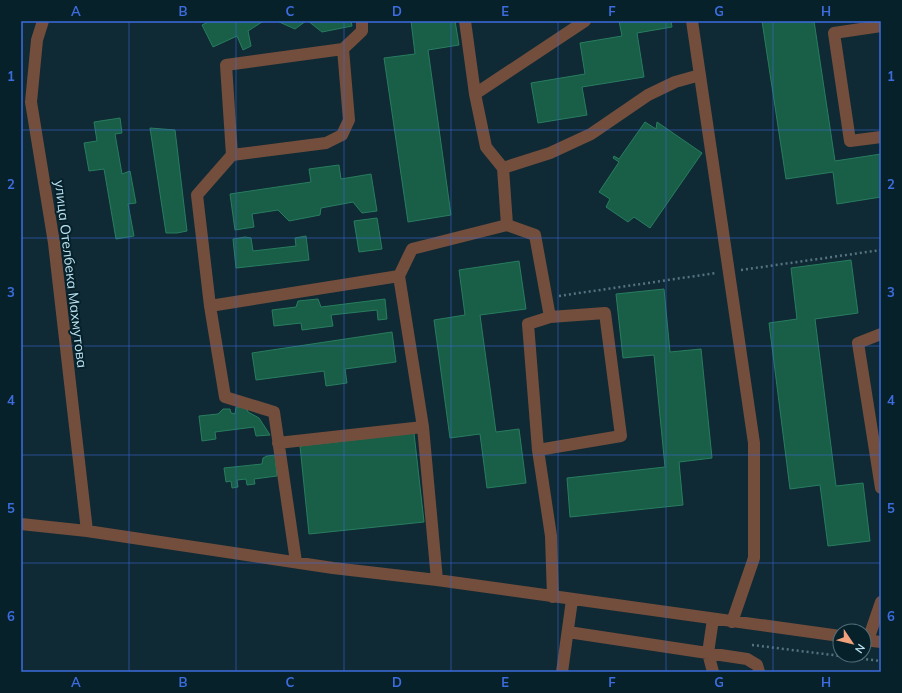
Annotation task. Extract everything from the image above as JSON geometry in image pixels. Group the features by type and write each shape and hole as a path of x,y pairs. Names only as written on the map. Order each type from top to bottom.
{"street":[{"name":"улица Отелбека Махмутова","path":"43,21 37,40 31,102 54,243 87,531"},
{"path":"232,155 226,65 343,49 362,31 362,21"},
{"path":"464,21 475,94 486,147 503,168 507,225"},
{"path":"475,94 585,21"},
{"path":"692,21 754,443 754,558 732,622"},
{"path":"881,26 834,32 850,142 881,137"},
{"path":"296,562 274,412 225,397 210,306 196,195 232,155 326,143 342,135 349,120 343,49"},
{"path":"503,168 550,153 592,134 648,95 676,82 700,75"},
{"path":"437,580 423,427 400,276 412,249 507,225 535,234 550,317"},
{"path":"210,306 400,276"},
{"path":"538,450 621,436 605,313 550,317 528,324 538,450 551,536 553,597"},
{"path":"881,334 858,343 881,488"},
{"path":"278,442 423,427"},
{"path":"21,524 87,531 296,562 437,580 713,620 832,635"},
{"path":"562,672 572,600"},
{"path":"872,625 881,602"},
{"path":"713,620 708,653 713,672"},
{"path":"568,632 747,659 757,665 759,672"}],"path":[{"path":"749,645 881,661"}],"building":[{"path":"210,21 266,21 248,31 251,46 243,50 237,36 213,47 202,25"},
{"path":"277,21 306,21 295,29"},
{"path":"308,21 351,21 352,26 322,32"},
{"path":"411,21 455,21 459,45 428,50 451,215 408,222 384,58 415,54"},
{"path":"619,21 671,21 672,27 637,33 644,77 582,87 587,115 538,123 531,83 585,74 580,43 622,36"},
{"path":"762,21 814,21 835,161 881,154 881,197 837,204 833,172 786,179"},
{"path":"120,118 122,133 115,134 122,174 130,171 136,203 128,204 134,236 116,239 104,169 89,171 84,143 97,141 94,122"},
{"path":"645,122 656,129 657,122 702,153 650,228 634,217 628,222 606,207 610,199 599,192 619,162 613,158 614,156 619,159"},
{"path":"150,128 175,130 187,231 166,233"},
{"path":"339,165 341,179 371,174 377,211 362,213 353,202 321,208 320,215 289,221 278,210 252,214 254,227 235,230 230,194 311,182 309,169"},
{"path":"377,218 382,249 359,252 354,221"},
{"path":"306,236 309,260 236,268 233,239 245,237 251,238 253,251 296,246 295,238"},
{"path":"851,260 858,313 815,319 836,486 863,483 870,541 828,546 820,485 790,489 769,323 797,319 791,268"},
{"path":"519,261 526,309 480,315 496,432 519,429 526,483 487,488 480,434 450,438 434,320 465,315 459,270"},
{"path":"664,289 670,352 701,349 712,458 679,462 683,505 570,517 567,478 665,467 654,355 623,358 616,294"},
{"path":"318,299 321,307 385,299 387,319 378,320 377,310 331,315 333,326 302,330 301,323 274,326 272,310 296,307 298,301"},
{"path":"392,332 396,362 345,369 347,383 326,386 324,371 256,380 252,353"},
{"path":"236,407 246,407 248,412 259,418 270,435 256,436 254,427 215,432 216,439 202,441 199,416 218,414 223,409 230,409 231,413 235,414"},
{"path":"414,433 424,522 309,534 300,446"},
{"path":"275,455 277,476 254,479 255,484 247,485 246,479 237,480 238,487 232,488 231,481 226,482 224,468 262,464 263,458"}]}
